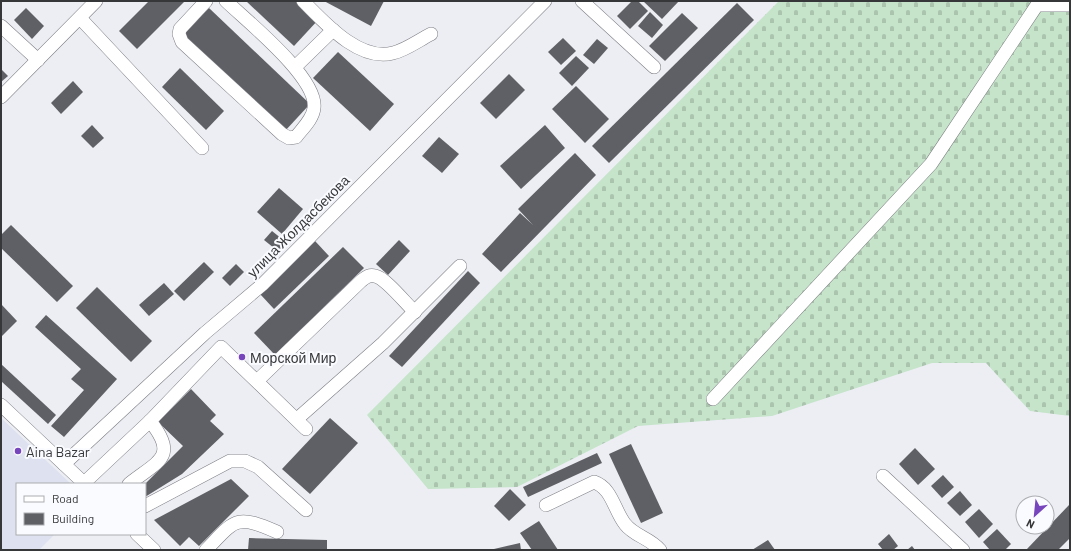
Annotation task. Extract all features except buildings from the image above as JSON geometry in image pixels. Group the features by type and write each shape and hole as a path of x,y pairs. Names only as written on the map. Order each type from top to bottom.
{"street":[{"path":"1,97 96,1"},
{"path":"206,1 180,29 180,38 282,134 289,138 296,137 314,110 314,104 309,86 296,67 226,1"},
{"path":"303,1 333,30 361,49 374,53 394,53 431,34"},
{"name":"улица Жолдасбекова","path":"64,464 205,333 262,284 545,1"},
{"path":"582,1 654,67"},
{"path":"713,399 931,164 1037,5 1070,5"},
{"path":"80,18 202,148"},
{"path":"1,26 38,60"},
{"path":"296,67 333,30"},
{"path":"297,420 383,343 460,266"},
{"path":"257,381 361,281 369,276 376,276 387,284 415,312"},
{"path":"205,333 306,429"},
{"path":"85,483 150,421 221,347"},
{"path":"1,405 83,483"},
{"path":"130,483 163,456 165,449 159,432 150,421"},
{"path":"146,505 230,461 245,461 258,467 306,510"},
{"path":"883,476 963,550"},
{"path":"546,505 594,482 601,485 606,490 625,525 637,534 650,540 660,550"},
{"path":"206,550 231,525 241,521 261,525 278,532"},
{"path":"138,535 154,550"}],"shaded area":[{"name":"Aina Bazar","path":"1,418 70,483 16,483 16,535 54,535 39,550 1,550"}],"green space":[{"path":"779,1 1070,1 1070,416 1030,411 986,363 932,363 772,416 638,426 517,487 428,489 367,415"}],"place":[{"name":"Морской Мир","path":"242,357"},
{"name":"Aina Bazar","path":"18,451"}]}
